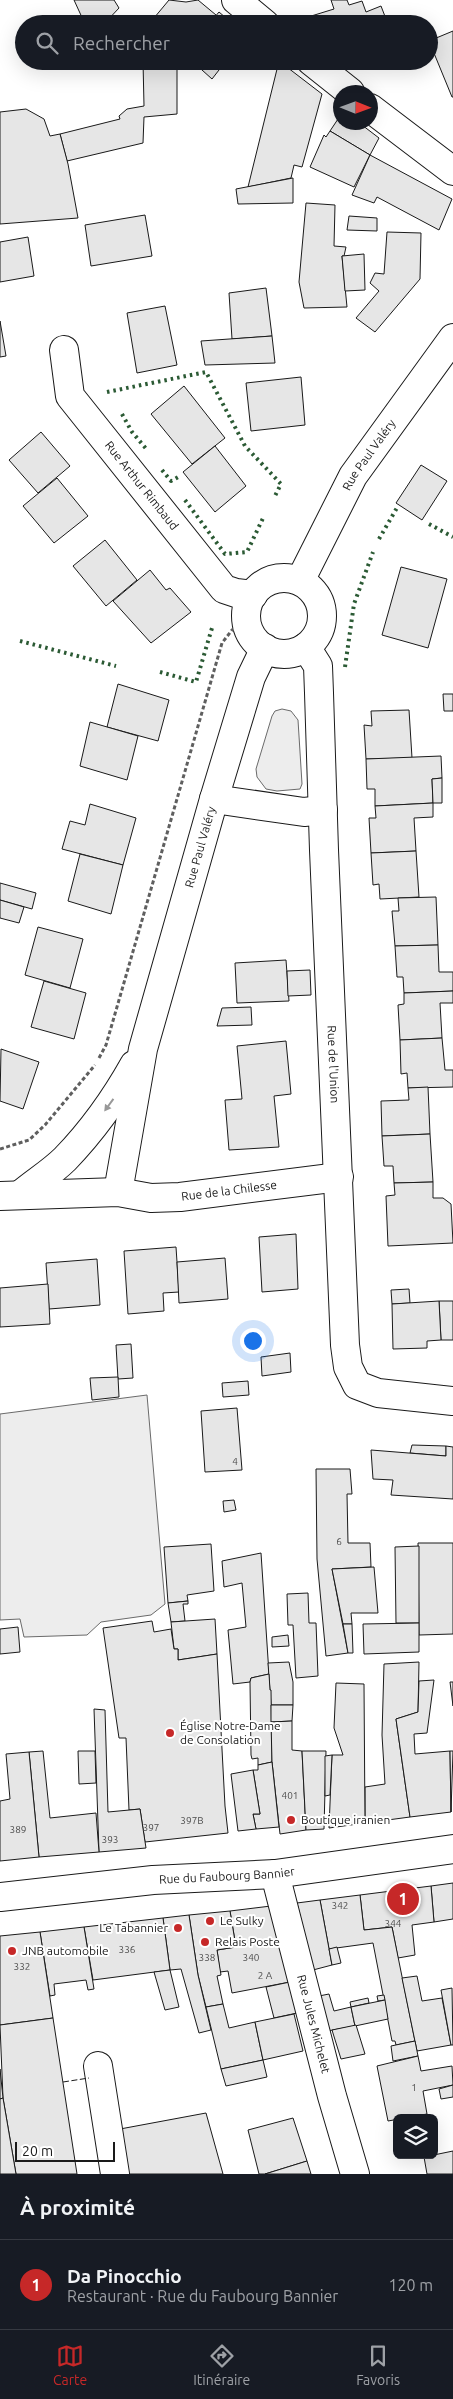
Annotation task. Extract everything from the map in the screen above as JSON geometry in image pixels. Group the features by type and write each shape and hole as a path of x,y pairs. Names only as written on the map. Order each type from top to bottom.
{"street":[{"path":"236,0 254,15"},
{"path":"322,70 341,85"},
{"path":"378,114 453,171"},
{"name":"Rue Paul Valéry","path":"300,581 353,476 453,338"},
{"name":"Rue Arthur Rimbaud","path":"64,350 70,396 224,589 236,593 250,607"},
{"path":"279,578 300,581 317,596 321,607 322,619 319,630 306,647 284,654 265,648 250,631 250,607 260,587 279,578"},
{"name":"Rue de l'Union","path":"306,647 318,666 345,1345 348,1368 357,1385 378,1393 453,1401"},
{"name":"Rue Paul Valéry","path":"10,1196 118,1192 144,1049 214,799 251,677 265,648"},
{"path":"214,799 304,812 323,810"},
{"name":"Rue Paul Valéry","path":"10,1196 64,1160 93,1128 120,1089 144,1049"},
{"name":"Rue de la Chilesse","path":"118,1192 151,1198 180,1197 339,1177"},
{"name":"Rue du Faubourg Bannier","path":"0,1897 153,1880 275,1874 453,1848"},
{"name":"Rue Jules Michelet","path":"275,1874 332,2096 355,2174"},
{"path":"98,2066 115,2174"}],"path":[{"path":"0,1149 30,1140 95,1066 106,1045 222,643 250,607"}],"shaded area":[{"path":"282,709 291,711 298,720 302,784 300,789 277,791 266,789 257,777 256,769 272,716 275,711"},
{"path":"147,1395 165,1604 151,1615 101,1622 87,1635 24,1637 20,1619 0,1620 0,1414"}],"building":[{"path":"74,0 114,0 119,8 112,15 81,15"},
{"path":"169,0 186,2 198,0 216,15 156,15"},
{"path":"331,0 347,0 349,5 362,1 366,12 381,6 384,15 314,15 334,9"},
{"path":"453,31 453,97 438,63 438,37"},
{"path":"143,70 177,70 177,114 144,117 143,143 67,161 60,134 120,119 119,116 127,109 144,106"},
{"path":"202,70 219,70 212,79"},
{"path":"277,70 291,70 322,94 302,167 294,165 291,178 248,187"},
{"path":"26,109 44,119 50,136 60,134 68,164 78,218 0,224 0,112"},
{"path":"333,126 333,130 368,130 379,138 370,155 330,131"},
{"path":"330,131 370,155 354,187 310,167 324,135 326,137"},
{"path":"370,155 452,199 439,230 377,197 374,203 352,195"},
{"path":"293,178 293,203 238,204 236,189"},
{"path":"306,203 335,205 334,246 346,247 344,256 342,256 347,307 304,308 299,282"},
{"path":"145,215 152,256 91,266 85,225"},
{"path":"349,216 377,218 377,231 347,230"},
{"path":"387,232 421,233 420,279 375,332 356,318 379,291 370,283 375,273 384,274"},
{"path":"28,237 34,276 0,282 0,242"},
{"path":"364,254 365,290 345,291 342,256"},
{"path":"266,288 272,336 232,339 229,293"},
{"path":"165,306 177,365 137,373 127,313"},
{"path":"0,321 6,356 0,357"},
{"path":"272,336 275,363 205,365 201,341"},
{"path":"301,377 305,425 251,431 246,383"},
{"path":"184,386 225,438 192,464 151,414"},
{"path":"41,432 70,466 38,493 9,460"},
{"path":"215,446 246,486 215,512 183,472"},
{"path":"421,465 447,481 422,520 396,503"},
{"path":"57,478 88,516 54,543 23,506"},
{"path":"105,540 137,580 106,606 73,566"},
{"path":"401,567 447,579 428,648 382,635"},
{"path":"150,570 166,590 170,588 191,612 151,643 113,601"},
{"path":"118,684 169,700 158,741 107,727"},
{"path":"443,694 453,694 453,711 444,711"},
{"path":"409,710 412,758 366,759 364,725 372,726 371,711"},
{"path":"90,722 138,736 127,780 80,766"},
{"path":"441,756 442,778 432,779 433,803 375,806 375,789 367,789 366,759"},
{"path":"442,778 442,803 433,803 432,779"},
{"path":"433,803 433,817 414,818 416,851 371,853 369,818 376,818 375,806"},
{"path":"90,804 136,818 123,865 62,849 70,821 85,825"},
{"path":"416,851 419,897 380,899 379,884 373,885 371,853"},
{"path":"80,854 123,865 111,914 68,901"},
{"path":"0,883 36,893 32,909 0,900"},
{"path":"436,897 438,945 395,946 392,911 399,911 398,898"},
{"path":"0,900 24,907 19,923 0,918"},
{"path":"38,927 83,939 70,988 25,975"},
{"path":"438,945 439,972 453,972 453,991 404,993 403,977 397,977 395,946"},
{"path":"286,960 289,1001 237,1003 235,963"},
{"path":"310,970 311,995 288,996 287,971"},
{"path":"44,981 86,993 74,1039 31,1027"},
{"path":"453,991 453,1003 440,1003 442,1038 400,1040 398,1005 404,1004 404,993"},
{"path":"251,1007 252,1025 217,1026 222,1008"},
{"path":"442,1038 445,1070 453,1070 453,1087 408,1088 407,1073 401,1074 400,1040"},
{"path":"286,1041 291,1094 274,1096 279,1147 229,1150 225,1100 242,1099 237,1046"},
{"path":"1,1049 39,1062 23,1109 0,1101"},
{"path":"428,1087 430,1134 382,1136 381,1101 409,1100 408,1088"},
{"path":"430,1134 433,1182 394,1183 393,1166 384,1166 382,1136"},
{"path":"433,1182 433,1198 443,1198 451,1204 453,1243 388,1246 386,1196 395,1195 394,1183"},
{"path":"296,1234 298,1289 262,1292 259,1237"},
{"path":"176,1247 179,1292 163,1293 164,1311 128,1314 124,1251"},
{"path":"225,1258 228,1299 179,1303 177,1262"},
{"path":"97,1259 100,1305 49,1309 46,1263"},
{"path":"48,1284 50,1324 0,1327 0,1288"},
{"path":"409,1289 410,1303 392,1304 391,1290"},
{"path":"439,1301 453,1301 453,1340 441,1340"},
{"path":"439,1301 441,1340 427,1341 427,1348 393,1349 392,1304"},
{"path":"131,1344 133,1378 118,1379 116,1345"},
{"path":"290,1353 291,1372 262,1376 261,1357"},
{"path":"118,1377 119,1397 92,1400 90,1378"},
{"path":"248,1381 249,1395 223,1397 222,1383"},
{"path":"237,1408 242,1470 205,1472 201,1411"},
{"path":"412,1445 446,1446 446,1456 410,1453"},
{"path":"446,1446 453,1447 453,1499 391,1495 393,1480 373,1479 371,1450 446,1456"},
{"path":"316,1469 350,1469 352,1494 347,1494 348,1543 370,1543 371,1567 332,1569 348,1653 326,1656 317,1559"},
{"path":"234,1500 236,1510 224,1512 223,1501"},
{"path":"418,1543 453,1543 453,1634 419,1635"},
{"path":"211,1544 214,1591 187,1595 188,1601 168,1603 164,1547"},
{"path":"419,1546 419,1623 396,1623 395,1547"},
{"path":"261,1553 269,1674 251,1678 250,1682 233,1684 228,1630 246,1627 242,1583 224,1587 222,1561"},
{"path":"374,1567 378,1613 351,1613 352,1624 343,1624 332,1569"},
{"path":"308,1593 309,1623 316,1623 318,1676 296,1678 293,1625 288,1625 287,1594"},
{"path":"188,1601 188,1604 183,1604 185,1621 171,1622 168,1603"},
{"path":"215,1619 217,1654 178,1660 178,1649 174,1649 171,1622"},
{"name":"Église Notre-Dame de Consolation","path":"152,1621 154,1632 171,1629 174,1649 178,1649 178,1660 217,1654 228,1833 145,1842 140,1809 129,1810 126,1738 119,1738 103,1628"},
{"path":"419,1623 419,1652 364,1654 363,1624"},
{"path":"343,1624 352,1624 353,1653 348,1653"},
{"path":"18,1627 20,1652 0,1654 0,1629"},
{"path":"288,1635 289,1646 272,1647 272,1637"},
{"path":"289,1662 293,1682 293,1705 271,1705 268,1663"},
{"path":"419,1662 418,1712 396,1719 410,1817 365,1823 365,1787 385,1784 382,1735 384,1664"},
{"path":"269,1674 272,1762 258,1765 258,1758 252,1759 251,1755 250,1682 251,1678"},
{"path":"434,1680 427,1733 414,1734 415,1754 450,1751 451,1812 410,1817 396,1719 418,1712 419,1681"},
{"path":"450,1682 453,1682 453,1706"},
{"path":"336,1683 364,1684 365,1823 329,1828 332,1755 343,1755 334,1728"},
{"path":"271,1705 293,1705 292,1721 271,1722"},
{"path":"94,1709 105,1710 108,1812 140,1809 146,1848 99,1852"},
{"path":"292,1721 292,1750 302,1751 306,1830 280,1834 272,1762 271,1722"},
{"path":"43,1751 50,1818 96,1813 99,1852 39,1857 29,1752"},
{"path":"78,1751 95,1751 96,1783 79,1784"},
{"path":"302,1751 326,1751 324,1829 306,1830"},
{"path":"450,1751 453,1751 451,1812"},
{"path":"29,1752 39,1857 0,1861 0,1801 10,1799 6,1754"},
{"path":"332,1755 330,1795 325,1796 325,1756"},
{"path":"272,1762 279,1827 256,1829 253,1814 260,1814 253,1770 258,1770 258,1765"},
{"path":"253,1770 260,1814 253,1814 256,1829 238,1831 231,1774"},
{"path":"453,1883 453,1919 434,1922 431,1886"},
{"path":"431,1886 434,1922 412,1925 415,1955 398,1958 392,1927 364,1930 360,1895"},
{"path":"360,1895 364,1930 392,1927 415,2041 396,2045 395,2041 392,2041 373,1943 329,1949 320,1900"},
{"path":"320,1900 332,1965 313,1970 297,1903"},
{"path":"271,1906 290,1982 232,1993 228,1971 220,1972 217,1950 236,1947 230,1911"},
{"path":"230,1911 236,1947 217,1950 221,1975 217,1976 223,2004 206,2007 198,1975 189,1915"},
{"path":"189,1915 198,1975 211,2030 199,2033 181,1969 170,1970 163,1918"},
{"path":"163,1918 170,1970 93,1980 84,1927"},
{"path":"84,1927 94,1989 88,1990 86,1980 54,1984 55,1995 50,1996 40,1932"},
{"path":"40,1932 53,2018 0,2025 0,1936"},
{"path":"337,1947 341,1963 332,1965 329,1949"},
{"path":"170,1970 179,2007 165,2010 154,1972"},
{"path":"417,1976 422,2001 442,1998 451,2045 417,2051 402,1978"},
{"path":"290,1982 297,2013 274,2018 266,1987"},
{"path":"452,1988 453,2045 451,2045 441,1990"},
{"path":"329,1994 334,2011 351,2007 355,2026 327,2031 319,1996"},
{"path":"384,1995 385,2000 378,2001 377,1996"},
{"path":"368,1998 369,2003 351,2007 350,2002"},
{"path":"385,2000 388,2019 355,2026 351,2007"},
{"path":"223,2004 229,2028 255,2022 263,2060 221,2069 206,2007"},
{"path":"294,2014 303,2051 263,2060 255,2022"},
{"path":"53,2018 77,2174 16,2174 3,2098 0,2025"},
{"path":"356,2025 365,2054 341,2059 332,2030"},
{"path":"415,2041 418,2056 393,2061 391,2046"},
{"path":"418,2056 421,2071 452,2066 453,2085 423,2091 427,2114 393,2114 393,2120 388,2121 377,2066"},
{"path":"263,2060 267,2077 226,2086 221,2069"},
{"path":"0,2069 3,2098 0,2099"},
{"path":"453,2085 453,2097 441,2099 439,2089"},
{"path":"3,2098 16,2174 0,2174 0,2099"},
{"path":"206,2113 223,2174 127,2174 120,2129"},
{"path":"293,2118 307,2161 265,2174 259,2174 248,2130"},
{"path":"453,2151 453,2174 427,2174 424,2159 438,2159 438,2154"},
{"path":"307,2161 311,2174 265,2174"}],"hedge":[{"path":"107,392 206,372 245,446 281,484 275,496"},
{"path":"122,414 132,432 148,451"},
{"path":"162,470 171,481 180,476"},
{"path":"185,500 225,554 247,552 264,516"},
{"path":"379,539 398,506"},
{"path":"429,524 453,537"},
{"path":"345,667 354,604 373,552"},
{"path":"160,672 196,682 212,628"},
{"path":"20,641 116,666"}],"fence":[{"path":"63,2082 89,2078"}],"place":[{"name":"Église Notre-Dame de Consolation","path":"170,1733"},
{"name":"Boutique iranien","path":"291,1820"},
{"name":"Da Pinocchio","path":"403,1899"},
{"name":"Le Sulky","path":"210,1921"},
{"name":"Le Tabannier","path":"178,1928"},
{"name":"Relais Poste","path":"205,1942"},
{"name":"JNB automobile","path":"12,1951"}]}
